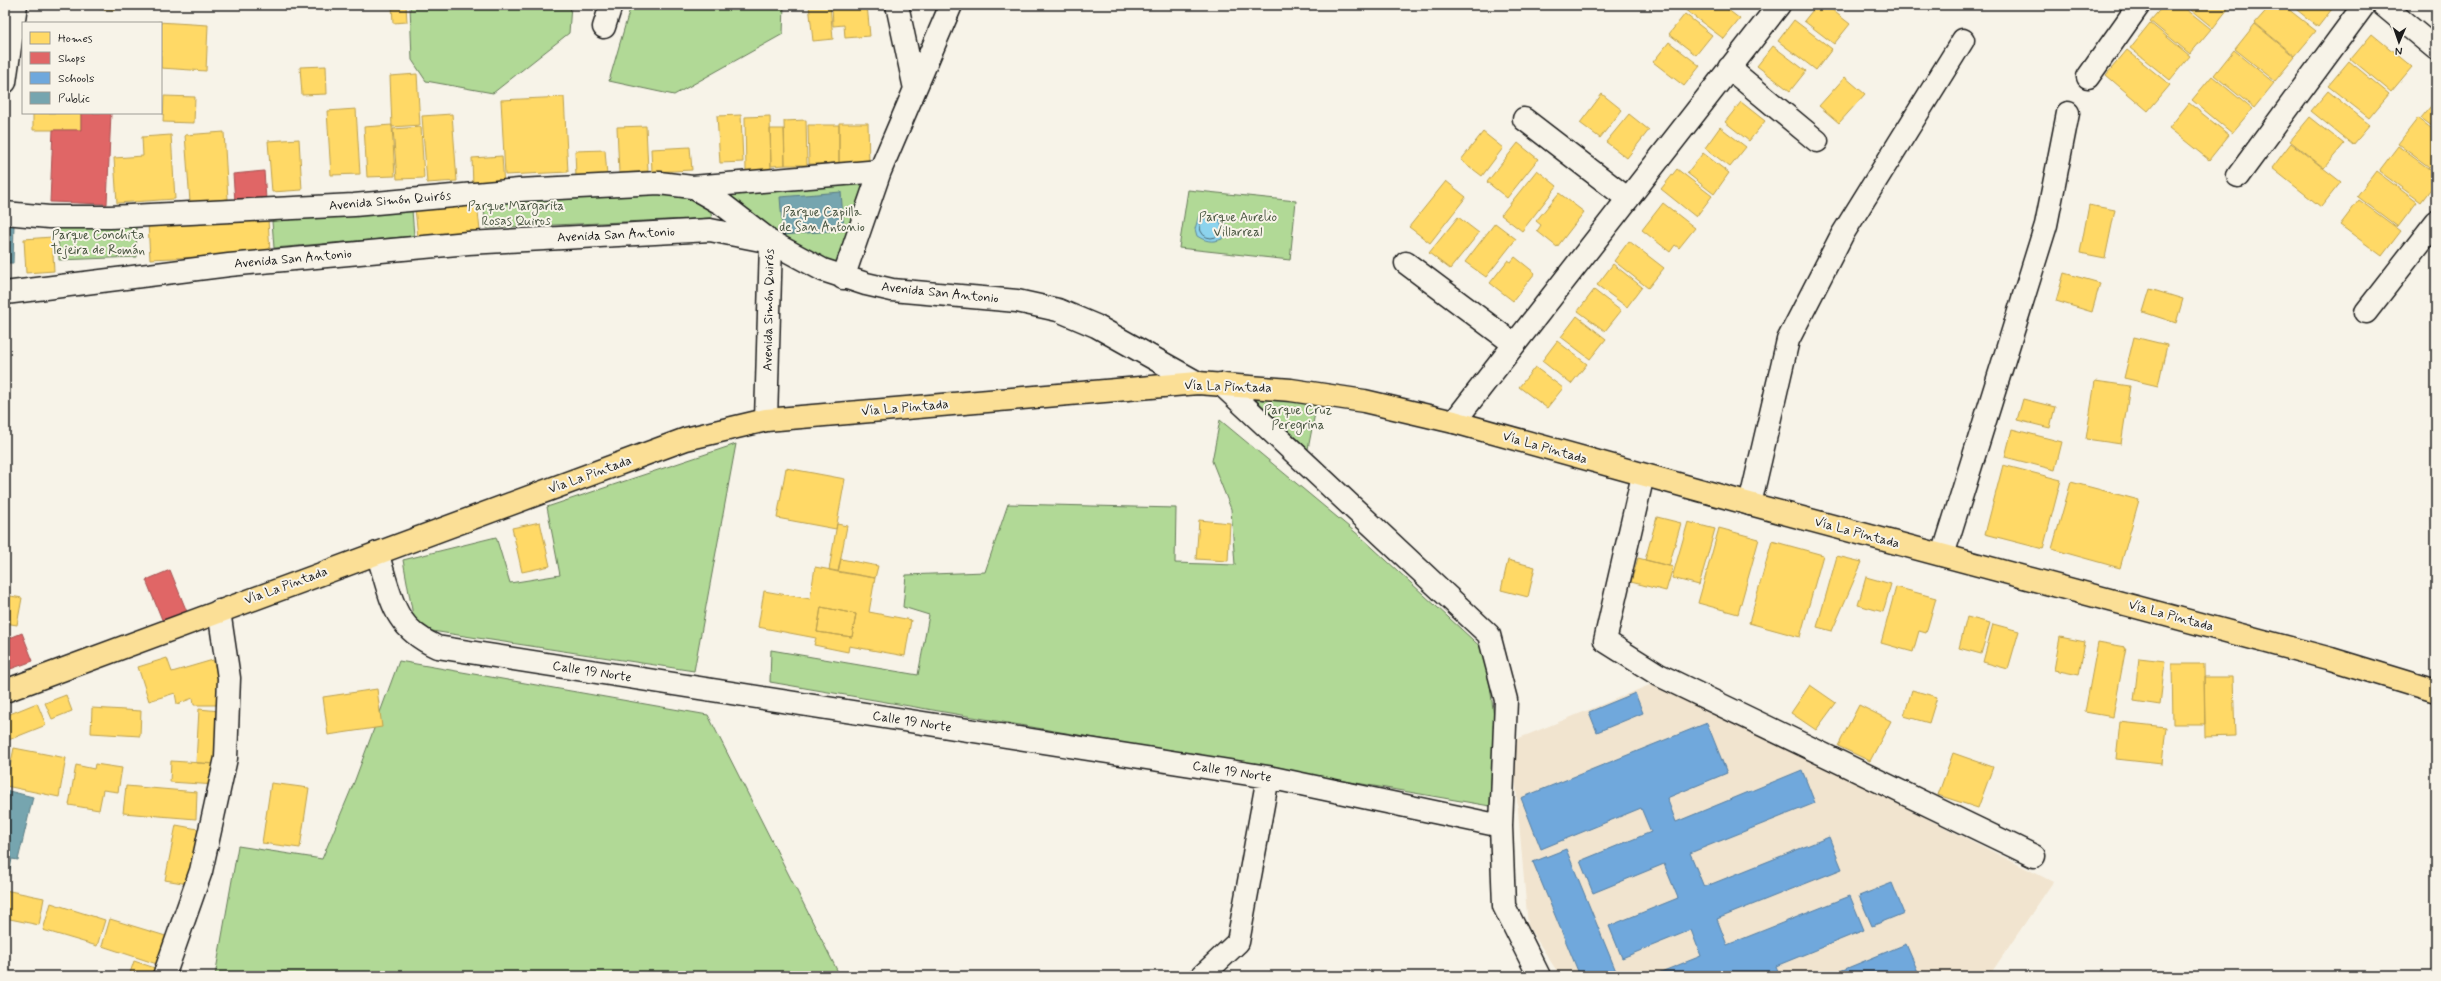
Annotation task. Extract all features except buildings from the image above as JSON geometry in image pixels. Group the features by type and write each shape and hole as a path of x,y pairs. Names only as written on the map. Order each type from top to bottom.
{"main road":[{"name":"Vía La Pintada","path":"5,691 686,440 766,420 1198,383 1291,390 1364,401 1454,422 1750,504 2331,658 2436,691"}],"street":[{"path":"5,82 7,53 16,5"},
{"path":"604,27 611,5"},
{"path":"897,5 915,89"},
{"path":"843,278 880,171 951,5"},
{"path":"1454,422 1778,5"},
{"path":"2088,77 2139,5"},
{"path":"2238,176 2364,5"},
{"path":"2383,5 2436,49"},
{"path":"1750,504 1788,340 1842,235 1963,40"},
{"path":"1730,68 1817,141"},
{"path":"1943,555 2046,225 2068,113"},
{"path":"1524,119 1628,199"},
{"path":"692,187 880,171"},
{"name":"Avenida Simón Quirós","path":"5,213 49,217 117,217 354,205 596,185 659,183 692,187 722,204 771,242 766,420"},
{"path":"2366,312 2436,222"},
{"name":"Avenida San Antonio","path":"5,293 229,265 468,243 710,230 771,242 805,262 843,278 892,290 1017,301 1058,310 1096,326 1198,383"},
{"path":"1406,263 1514,344"},
{"path":"1221,384 1489,635 1506,700 1501,826 1504,906 1539,976"},
{"path":"1643,475 1605,642 1659,675 2034,856"},
{"name":"Calle 19 Norte","path":"377,553 399,618 422,640 437,647 1268,777 1501,826"},
{"path":"164,976 201,871 226,758 229,678 219,611"},
{"path":"1202,976 1238,942 1268,777"}],"shaded area":[{"path":"1657,682 2053,882 1989,976 1560,976 1528,926 1512,741"}],"green space":[{"path":"410,5 571,5 569,33 493,93 426,81 412,60"},
{"path":"631,5 784,5 783,34 674,95 609,81"},
{"name":"Parque Capilla de San Antonio","path":"873,183 840,268 774,238 713,193"},
{"name":"Parque Aurelio Villarreal","path":"1188,190 1296,201 1290,260 1179,248"},
{"name":"Parque Margarita Rosas Quiros","path":"686,193 708,202 712,218 486,228 483,201"},
{"path":"412,210 414,236 274,248 272,221"},
{"name":"Parque Conchita Tejeira de Román","path":"136,226 137,257 59,260 58,228"},
{"name":"Parque Cruz Peregrina","path":"1251,395 1317,403 1308,449"},
{"path":"1220,420 1361,537 1486,652 1494,718 1490,806 770,682 771,650 918,675 929,615 903,607 906,575 985,572 1008,504 1176,508 1175,563 1235,565 1231,509 1212,461"},
{"path":"736,444 694,671 432,631 414,621 403,560 496,537 510,583 560,575 547,507"},
{"path":"399,661 708,715 840,976 215,976 238,846 322,859 355,780"}],"water":[{"path":"1206,213 1225,217 1226,228 1222,239 1209,241 1197,236 1195,229 1199,215"}]}
